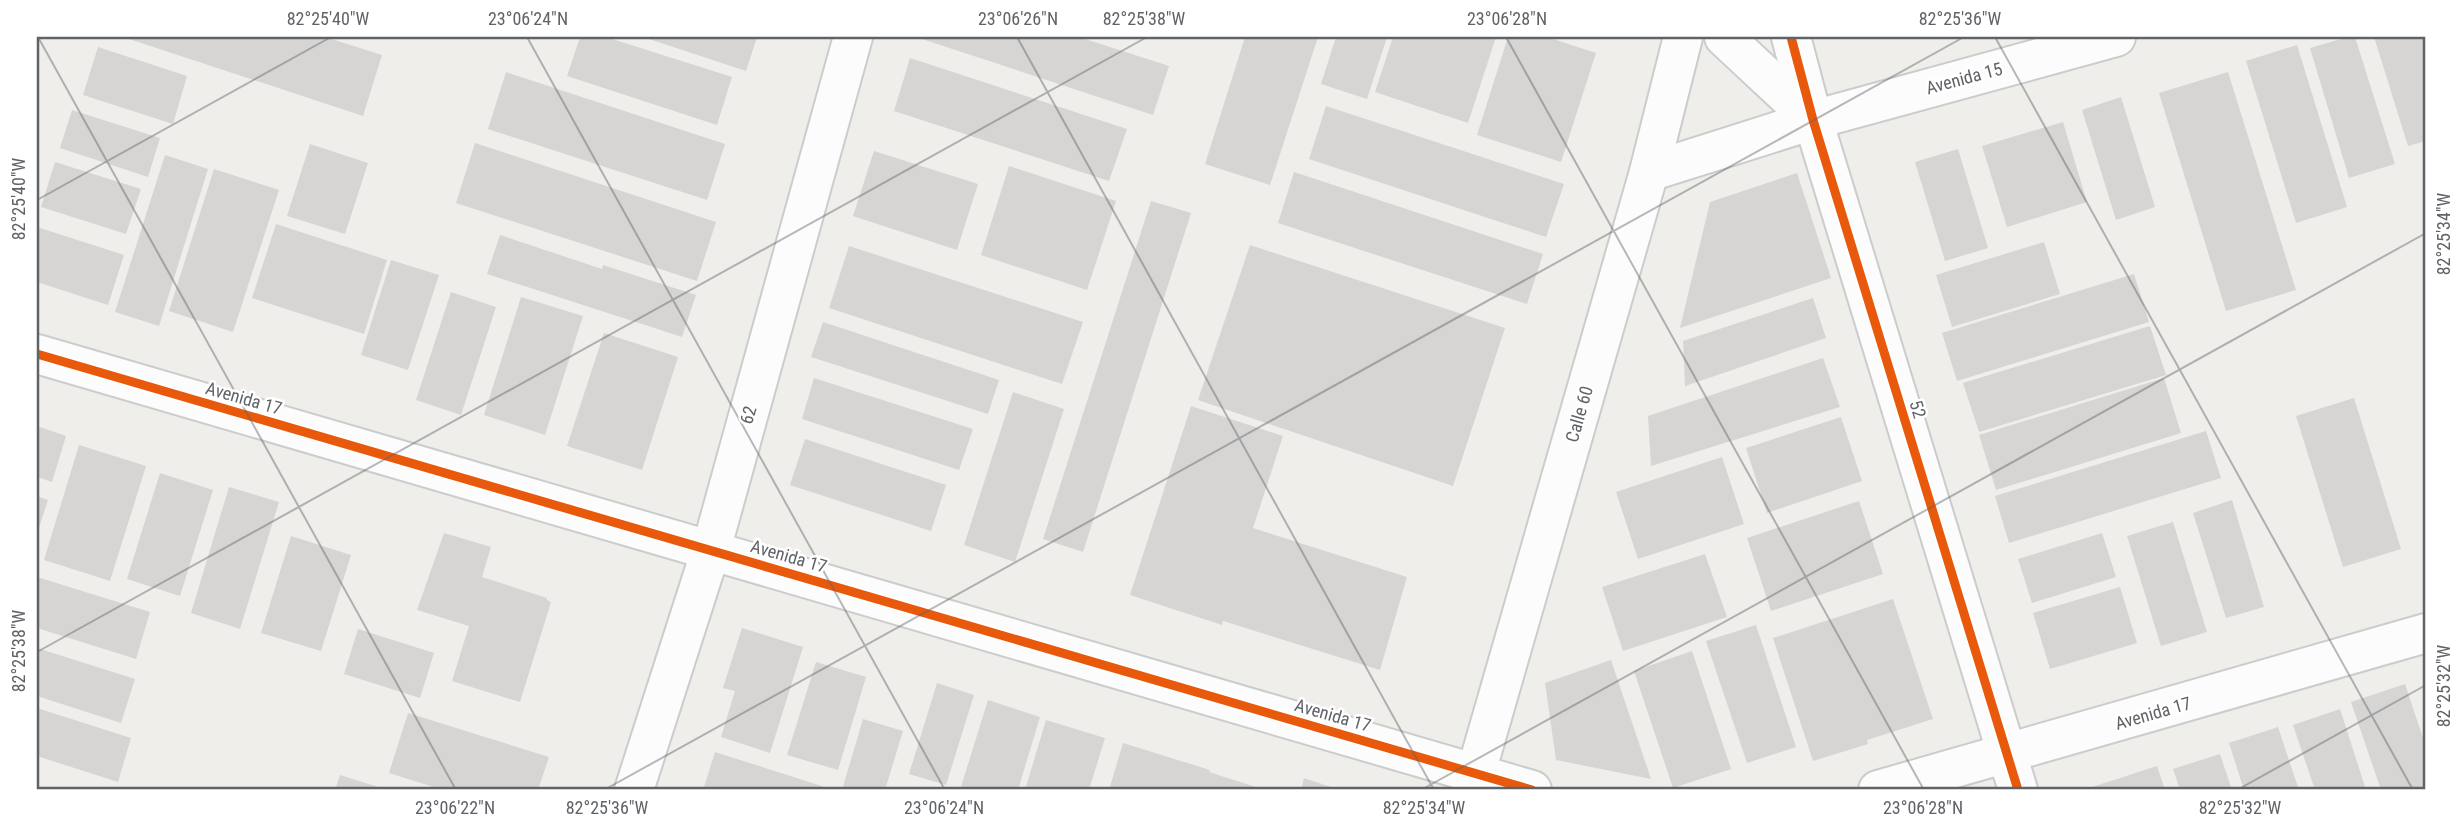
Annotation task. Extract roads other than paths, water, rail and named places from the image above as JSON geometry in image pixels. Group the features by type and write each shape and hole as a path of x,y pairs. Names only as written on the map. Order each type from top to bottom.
{"street":[{"name":"62","path":"634,790 711,550 853,37"},
{"name":"Calle 60","path":"1474,782 1649,173 1683,37"},
{"path":"1724,37 1813,120"},
{"name":"52","path":"1791,37 1813,120 2013,773"},
{"name":"Avenida 15","path":"1649,173 1813,120 2116,37"},
{"name":"Avenida 17","path":"37,354 711,550 1474,782 1532,790"},
{"name":"Avenida 17","path":"1878,790 2013,773 2426,633"}]}
